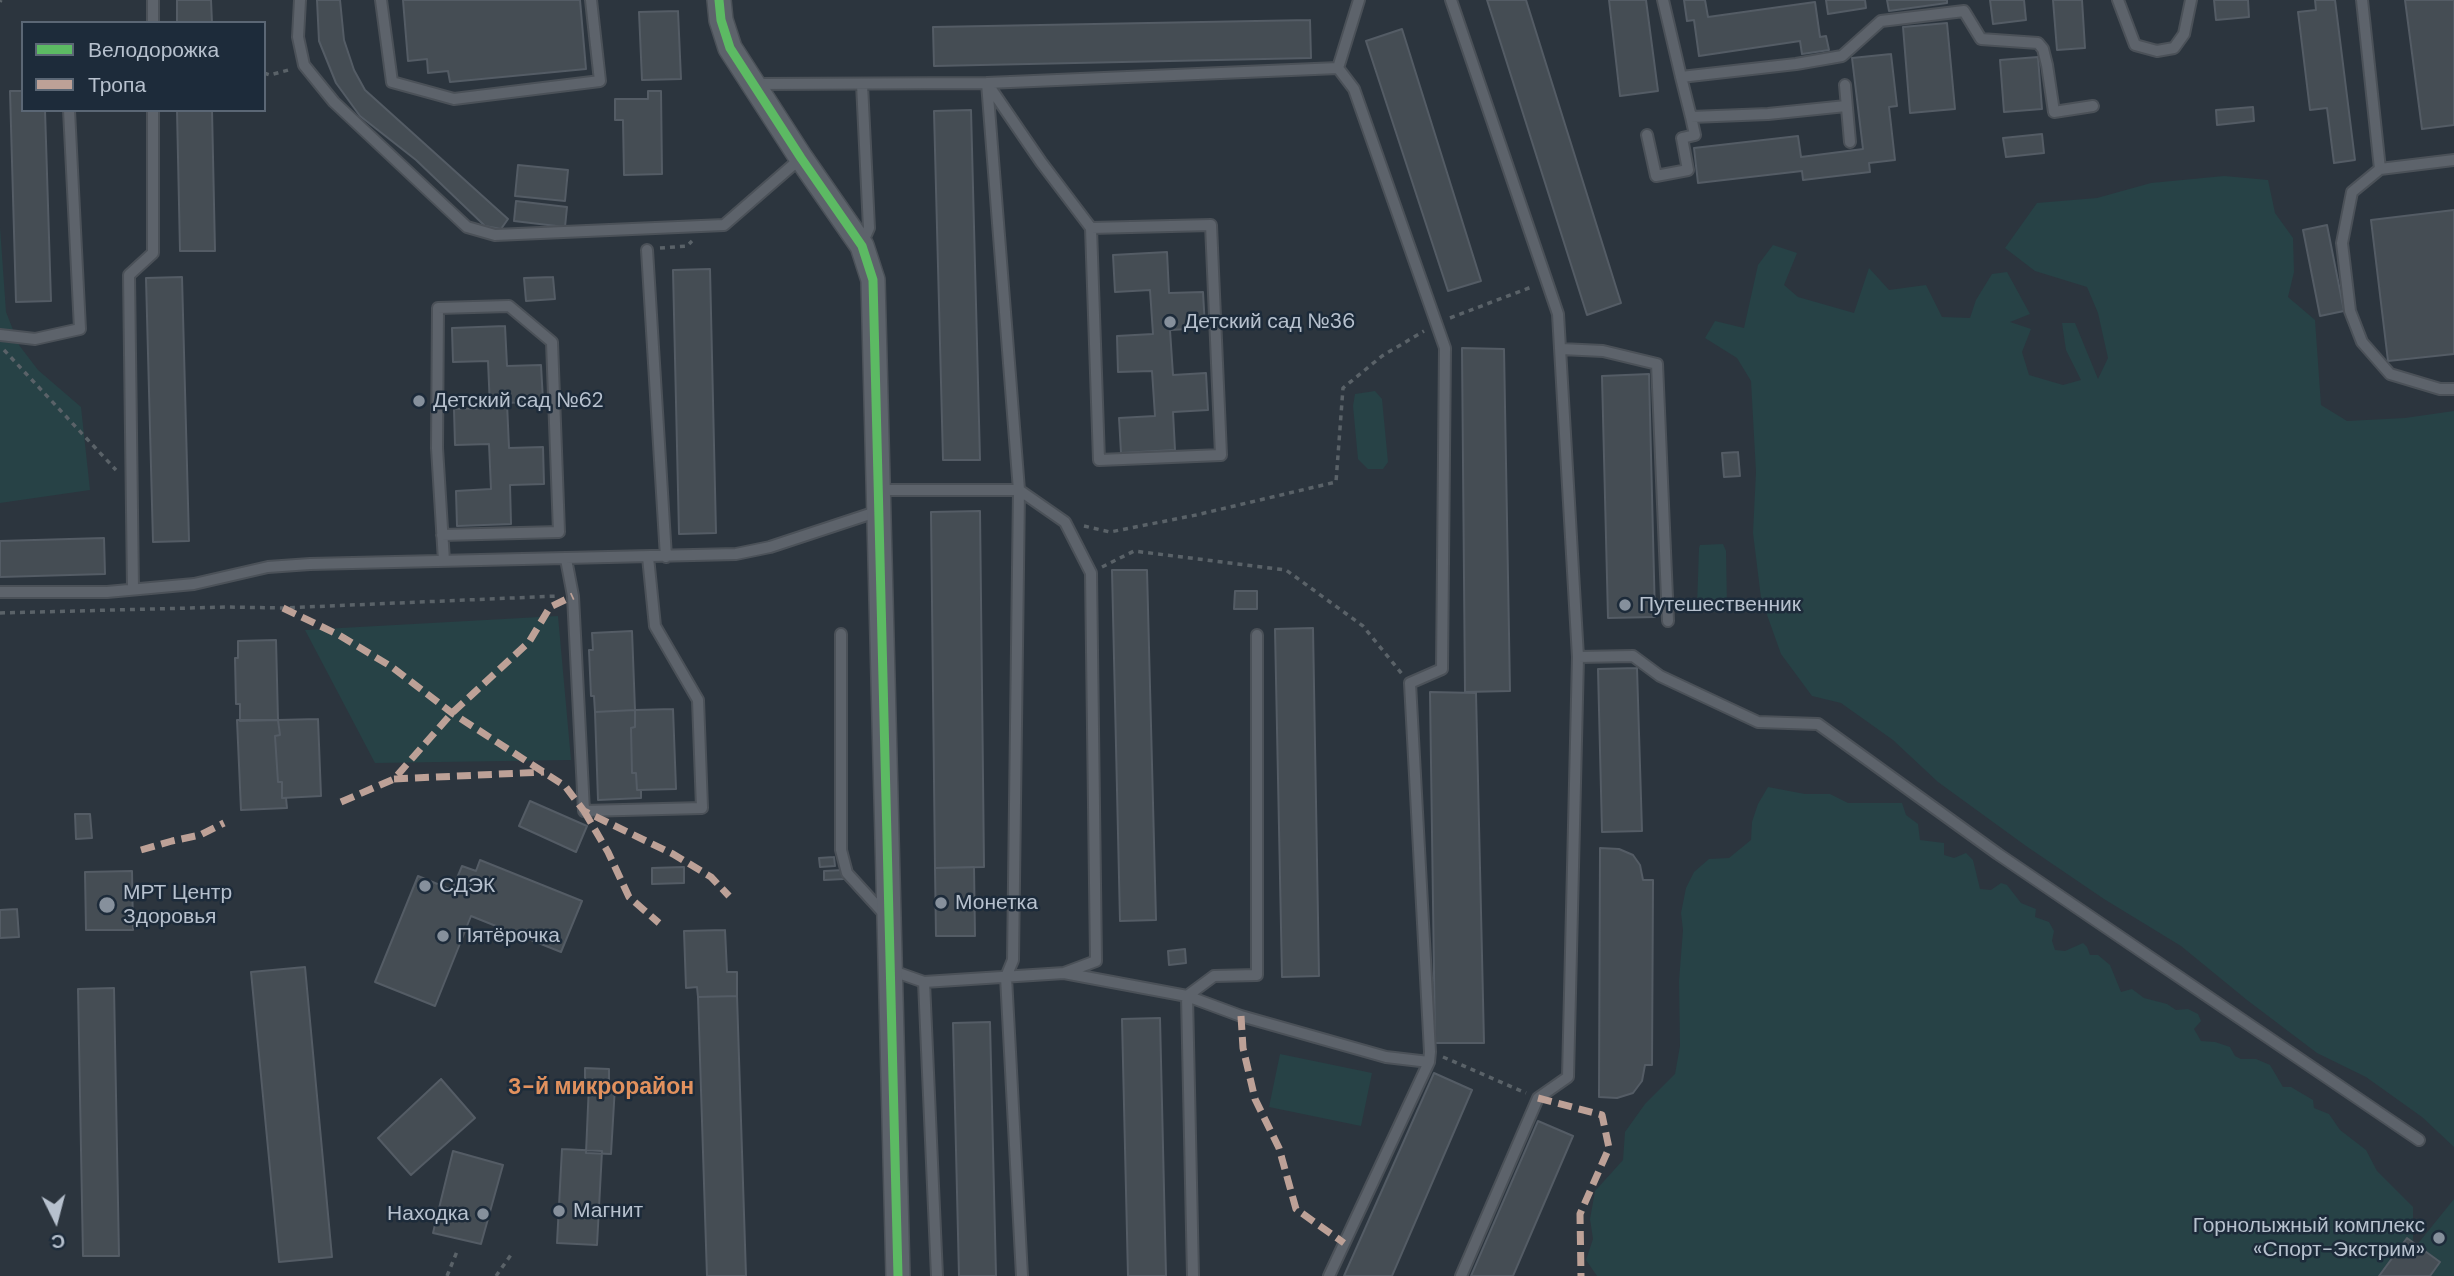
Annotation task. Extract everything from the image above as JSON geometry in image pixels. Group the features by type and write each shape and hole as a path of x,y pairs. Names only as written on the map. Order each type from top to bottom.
{"street":[{"path":"719,0 721,20 730,48 862,246 873,280 898,1276"}],"lane":[{"path":"153,0 153,21"},
{"path":"300,0 298,37 304,65 334,102 467,227 495,235 724,225 801,158"},
{"path":"382,0 392,82 454,99 600,81 591,0"},
{"path":"1338,68 1359,0"},
{"path":"1451,0 1558,314 1578,657 1568,1076 1538,1098 1461,1276"},
{"path":"1647,135 1656,176 1688,170 1682,138 1695,135 1663,0"},
{"path":"2118,0 2135,45 2157,51 2174,48 2184,34 2191,0"},
{"path":"2362,0 2380,169"},
{"path":"1681,77 1842,56 1881,22 1964,11 1980,39 2038,43 2043,49 2047,65 2054,112 2093,106"},
{"path":"754,84 987,83 1338,68"},
{"path":"1329,1276 1429,1057 1410,683 1442,669 1445,348 1354,89 1338,68"},
{"path":"987,83 1041,162 1091,228 1099,460 1221,455 1211,225 1091,228"},
{"path":"987,83 1019,490 1013,960 1006,977 1022,1276"},
{"path":"862,84 869,228 862,246"},
{"path":"1845,85 1850,142"},
{"path":"1691,117 1768,114 1846,106"},
{"path":"0,335 35,338 80,329 69,112"},
{"path":"134,589 129,275 153,253 153,112"},
{"path":"2454,160 2380,169 2352,192 2342,243 2350,311 2362,342 2390,374 2440,388 2454,389"},
{"path":"647,250 666,557"},
{"path":"442,535 559,532 552,342 509,306 438,308 437,448 442,535 444,561"},
{"path":"1561,349 1603,351 1657,365 1668,621"},
{"path":"0,592 107,592 194,584 268,566 736,554 770,547 878,501 1019,490 1065,522 1091,573 1096,961 1065,972 924,982 890,970"},
{"path":"566,559 573,596 584,811 702,808 698,701 654,626 648,557"},
{"path":"841,634 841,850 847,873 889,919"},
{"path":"1188,996 1214,976 1257,975 1257,635"},
{"path":"1578,657 1633,656 1660,676 1758,722 1818,723 1998,853 2419,1140"},
{"path":"1065,972 1188,996 1241,1016 1386,1057 1429,1057"},
{"path":"924,982 937,1276"},
{"path":"1188,996 1193,1276"}],"path":[{"path":"266,74 270,75 304,65"},
{"path":"1065,522 1110,532 1336,482 1343,388 1382,356 1437,323 1547,281"},
{"path":"0,346 132,487"},
{"path":"1091,573 1134,551 1286,570 1363,626 1410,683"},
{"path":"0,613 283,608 573,596"},
{"path":"1429,1057 1520,1091"},
{"path":"447,1276 458,1249"},
{"path":"496,1276 513,1252"}],"green space":[{"path":"2224,176 2268,180 2275,213 2293,238 2294,272 2288,297 2315,320 2321,405 2347,421 2405,418 2454,411 2454,1147 2422,1117 2366,1077 2317,1053 2181,946 2104,899 2026,846 1938,782 1893,740 1841,703 1812,696 1781,654 1761,598 1753,533 1756,472 1751,381 1737,358 1705,338 1715,321 1744,328 1758,265 1773,245 1797,253 1784,285 1798,297 1854,313 1869,268 1889,290 1926,285 1942,317 1970,318 1976,300 1992,274 2007,272 2030,314 2010,322 2031,329 2022,352 2029,375 2063,385 2081,380 2066,350 2062,323 2075,323 2098,379 2108,358 2098,313 2087,287 2035,271 2005,248 2037,203 2097,198 2151,183"},
{"path":"0,227 6,312 19,345 38,370 81,407 90,490 0,503"},
{"path":"1375,391 1382,399 1388,462 1383,469 1368,469 1358,459 1353,406 1355,394"},
{"path":"1723,544 1726,551 1727,607 1724,612 1700,611 1697,607 1700,545"},
{"path":"558,616 571,760 375,763 305,630"},
{"path":"1768,787 1805,794 1830,794 1848,803 1902,803 1906,815 1918,824 1920,840 1944,843 1944,855 1954,858 1966,853 1973,860 1980,889 1991,890 2001,883 2007,885 2021,903 2036,909 2035,917 2049,922 2054,931 2052,941 2055,950 2065,951 2083,943 2090,955 2098,955 2110,965 2121,992 2132,989 2144,998 2167,1004 2176,1010 2188,1009 2198,1014 2201,1021 2194,1029 2201,1041 2230,1047 2235,1056 2241,1059 2256,1059 2270,1065 2283,1087 2291,1087 2313,1100 2314,1108 2329,1114 2340,1130 2366,1150 2377,1171 2413,1207 2413,1245 2416,1246 2454,1199 2454,1276 1597,1276 1586,1260 1593,1239 1590,1219 1595,1191 1623,1160 1625,1132 1645,1104 1675,1074 1680,1046 1679,981 1683,930 1681,913 1686,888 1694,872 1709,859 1729,858 1751,840 1752,822"},
{"path":"1280,1054 1372,1073 1361,1126 1269,1107"}],"building":[{"path":"177,0 211,0 212,21 177,21"},
{"path":"317,0 340,0 344,40 354,70 365,90 508,219 501,229 485,226 416,160 360,116 336,83 319,41"},
{"path":"403,0 580,0 586,69 450,82 448,71 428,73 427,59 408,61"},
{"path":"1487,0 1526,0 1621,303 1587,315"},
{"path":"1609,0 1646,0 1658,91 1620,96"},
{"path":"1684,0 1705,0 1708,17 1815,2 1820,37 1826,36 1829,50 1802,54 1800,41 1699,56 1694,20 1687,21"},
{"path":"1826,0 1865,0 1866,8 1828,14"},
{"path":"1887,0 1947,0 1947,3 1889,11"},
{"path":"1990,0 2024,0 2026,20 1993,24"},
{"path":"2053,0 2082,0 2085,48 2057,50"},
{"path":"2214,0 2248,0 2249,17 2216,20"},
{"path":"2315,0 2335,0 2355,160 2334,163 2327,108 2310,110 2298,12 2316,10"},
{"path":"2405,0 2454,0 2454,125 2422,129"},
{"path":"678,11 681,79 642,80 639,12"},
{"path":"1310,20 1311,58 934,66 933,27"},
{"path":"1947,23 1955,109 1910,113 1903,27"},
{"path":"1402,29 1481,281 1448,291 1366,41"},
{"path":"1891,54 1897,106 1889,107 1895,160 1869,163 1870,172 1803,180 1802,171 1698,183 1694,148 1798,136 1801,157 1863,149 1852,58"},
{"path":"2038,57 2042,109 2004,112 2000,60"},
{"path":"10,91 21,91 21,112 45,112 51,301 16,302"},
{"path":"648,91 661,91 662,174 624,175 623,120 615,120 615,99 648,99"},
{"path":"2253,107 2254,121 2217,125 2216,110"},
{"path":"971,110 980,460 943,460 934,111"},
{"path":"177,112 212,112 215,251 180,251"},
{"path":"2042,134 2044,153 2006,157 2003,138"},
{"path":"518,165 568,170 565,201 515,196"},
{"path":"516,201 567,207 565,227 514,221"},
{"path":"2454,210 2454,354 2388,361 2371,220"},
{"path":"2327,225 2344,311 2320,316 2303,230"},
{"path":"1167,252 1169,293 1203,292 1205,328 1170,330 1173,375 1206,373 1208,410 1173,412 1175,450 1121,453 1119,418 1155,416 1152,371 1118,372 1117,336 1153,334 1150,290 1115,292 1113,255"},
{"path":"710,269 716,533 679,534 673,270"},
{"path":"182,277 189,541 153,542 146,278"},
{"path":"553,277 555,299 526,301 524,278"},
{"name":"Детский сад №62","path":"505,326 507,366 541,365 543,401 507,403 509,448 543,447 544,484 510,485 511,524 457,526 456,491 491,489 489,444 455,445 454,409 490,408 488,361 453,362 452,328"},
{"path":"1462,348 1504,349 1510,691 1465,692"},
{"path":"1649,374 1655,617 1608,618 1602,376"},
{"path":"1738,452 1740,476 1724,477 1722,453"},
{"path":"980,511 984,867 935,868 931,512"},
{"path":"104,538 105,574 0,577 0,541"},
{"path":"1112,570 1147,570 1156,920 1120,921"},
{"path":"1235,591 1257,591 1257,609 1234,609"},
{"path":"1313,628 1319,976 1282,977 1275,629"},
{"path":"632,631 635,710 595,712 594,696 591,696 589,650 593,650 592,633"},
{"path":"276,640 278,720 240,721 240,704 236,704 235,658 238,658 238,641"},
{"path":"1637,668 1642,831 1602,832 1598,669"},
{"path":"1430,692 1476,693 1484,1043 1435,1043"},
{"path":"673,709 676,789 637,790 636,773 632,773 631,728 635,727 635,710"},
{"path":"635,710 635,727 631,728 632,773 636,773 637,790 641,790 641,798 598,800 595,712"},
{"path":"318,719 321,796 282,798 282,782 278,782 275,736 280,735 278,720"},
{"path":"237,720 278,720 280,735 275,736 278,782 282,782 282,798 286,798 287,808 241,810"},
{"path":"530,801 587,826 576,852 519,826"},
{"path":"75,814 90,814 92,838 76,839"},
{"path":"1600,848 1619,849 1633,855 1640,865 1643,880 1653,880 1652,1065 1645,1065 1642,1081 1633,1093 1617,1098 1599,1097"},
{"path":"834,857 835,866 820,867 819,858"},
{"path":"480,860 582,901 561,952 471,916 435,1006 375,982 418,876 452,890 462,866 476,871"},
{"path":"684,867 684,883 652,884 652,868"},
{"path":"974,867 975,936 936,936 935,868"},
{"path":"844,870 844,879 824,880 824,871"},
{"path":"132,871 133,930 86,930 85,872"},
{"path":"17,909 19,937 0,938 0,910"},
{"path":"725,930 727,972 737,972 737,996 698,997 697,987 686,988 684,931"},
{"path":"1185,949 1186,963 1169,965 1168,951"},
{"path":"305,967 332,1257 279,1262 251,972"},
{"path":"114,988 119,1256 83,1256 78,989"},
{"path":"737,996 746,1276 707,1276 698,997"},
{"path":"1160,1018 1166,1276 1128,1276 1122,1019"},
{"path":"990,1022 996,1276 959,1276 953,1023"},
{"path":"585,1068 609,1069 609,1080 585,1080"},
{"path":"1434,1073 1472,1090 1392,1276 1344,1276"},
{"path":"441,1079 475,1118 411,1175 378,1138"},
{"path":"589,1084 615,1086 611,1154 586,1153"},
{"path":"1538,1121 1573,1136 1513,1276 1471,1276"},
{"path":"562,1149 602,1151 597,1245 557,1243"},
{"path":"453,1151 503,1165 481,1244 433,1233"},
{"path":"2407,1238 2440,1262 2430,1276 2379,1276"}],"marked path":[{"path":"341,802 394,779 452,713 529,642 550,607 573,596"},
{"path":"283,608 339,635 392,667 452,713 565,786 584,811 673,854 711,877 729,896"},
{"path":"394,779 544,772"},
{"path":"584,811 608,852 629,897 659,923"},
{"path":"141,850 200,835 224,823"},
{"path":"1241,1016 1243,1048 1255,1099 1279,1148 1296,1209 1344,1243"},
{"path":"1538,1098 1602,1115 1609,1148 1580,1214 1581,1276"}],"cycle path":[{"path":"719,0 721,20 730,48 862,246 873,280 898,1276"}],"place":[{"name":"Детский сад №36","path":"1170,322"},
{"name":"Детский сад №62","path":"419,401"},
{"name":"Путешественник","path":"1625,605"},
{"name":"СДЭК","path":"425,886"},
{"name":"Монетка","path":"941,903"},
{"name":"МРТ Центр Здоровья","path":"107,905"},
{"name":"Пятёрочка","path":"443,936"},
{"name":"Магнит","path":"559,1211"},
{"name":"Находка","path":"483,1214"},
{"name":"Горнолыжный комплекс «Спорт-Экстрим»","path":"2439,1238"}],"district":[{"name":"3-й микрорайон","path":"601,1088"}]}
